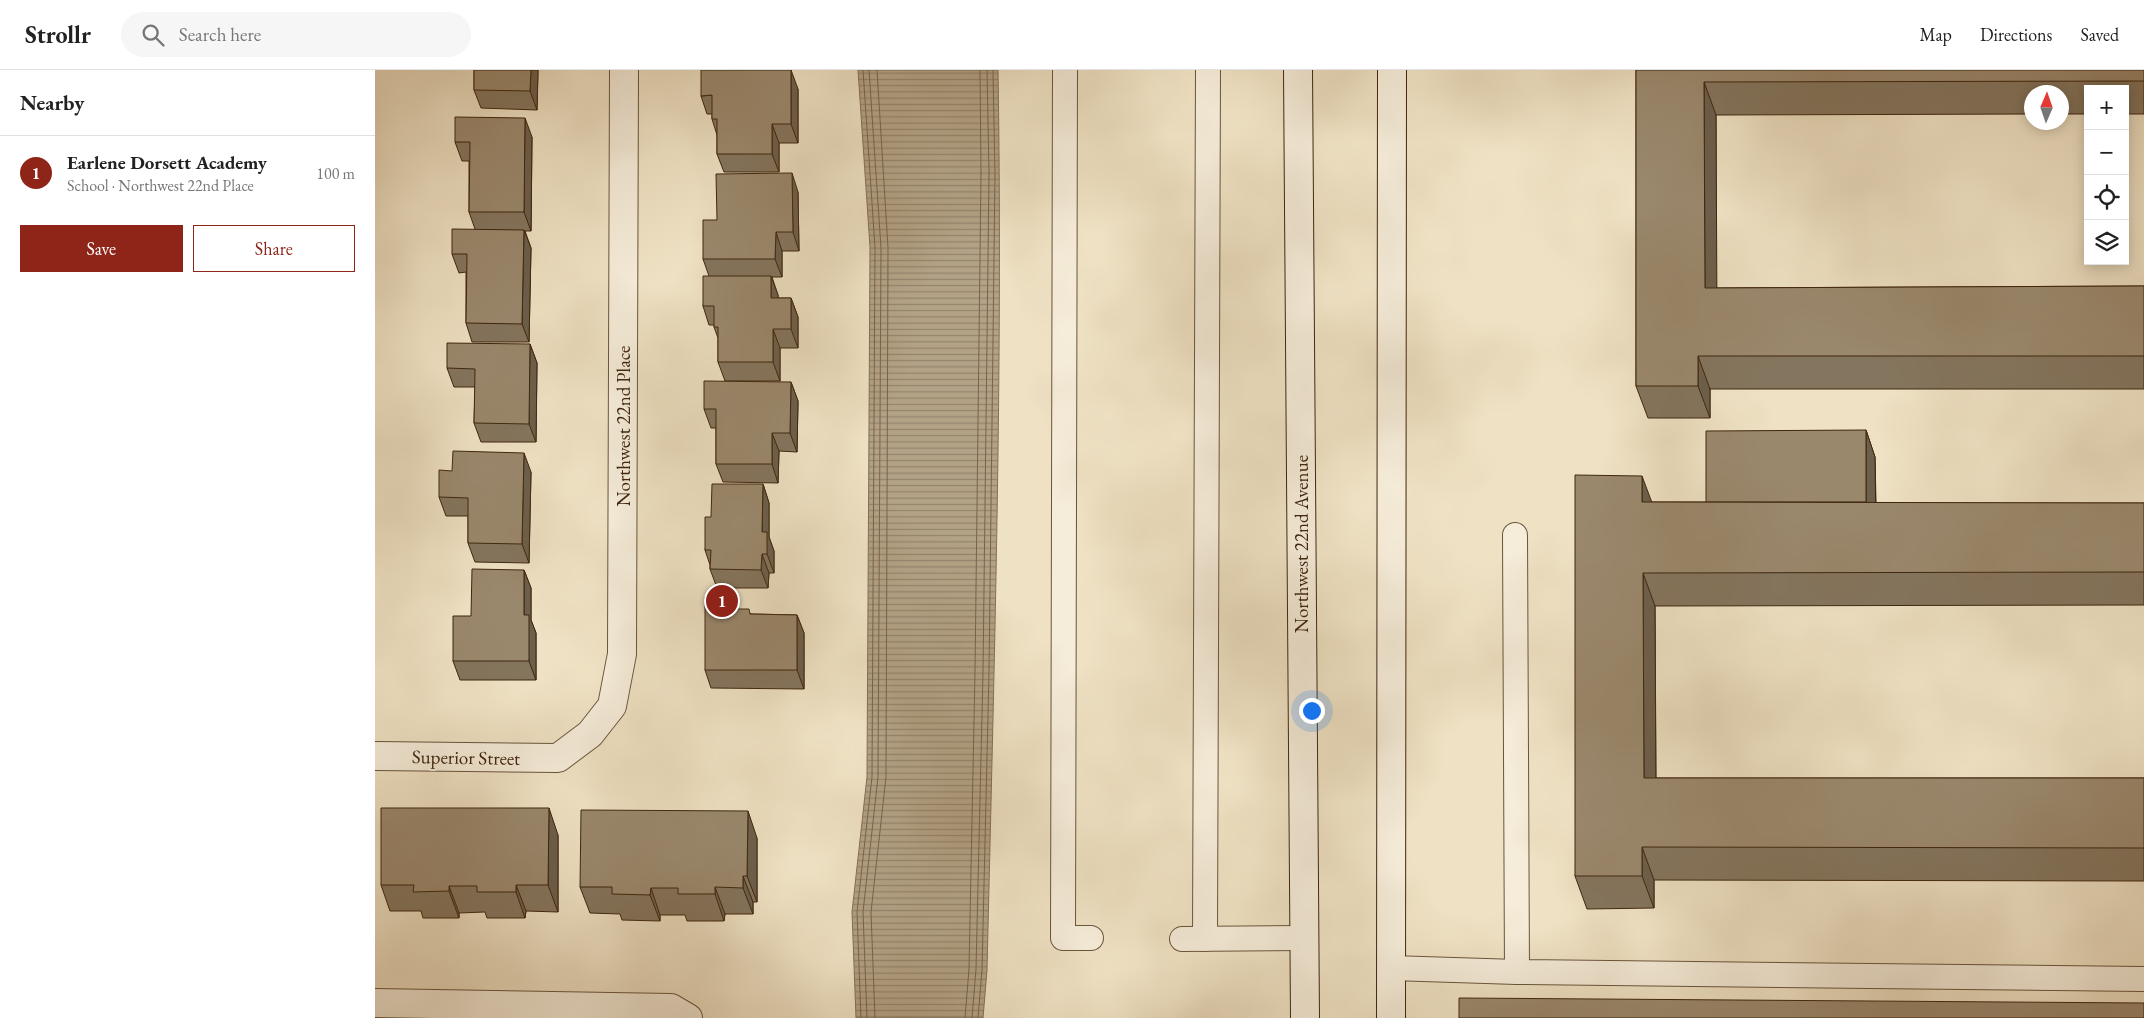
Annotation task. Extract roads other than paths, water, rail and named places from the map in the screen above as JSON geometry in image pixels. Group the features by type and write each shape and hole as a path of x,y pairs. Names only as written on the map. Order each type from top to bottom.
{"main road":[{"name":"Northwest 22nd Place","path":"558,758 590,734 612,706 623,654 624,70"},
{"name":"Northwest 22nd Avenue","path":"1298,70 1305,1018"},
{"path":"1391,1018 1392,70"},
{"name":"Superior Street","path":"375,756 558,758"},
{"path":"375,1002 671,1008 687,1018"}],"lane":[{"path":"1065,70 1063,938 1091,938"},
{"path":"1205,939 1208,70"},
{"path":"1515,535 1517,972"},
{"path":"1182,939 1305,938"},
{"path":"1391,968 1517,972 2144,979"}],"water":[{"path":"858,70 998,70 997,520 987,970 983,1018 856,1018 852,912 867,777 870,247"}],"place":[{"name":"Earlene Dorsett Academy","path":"722,601"}]}
